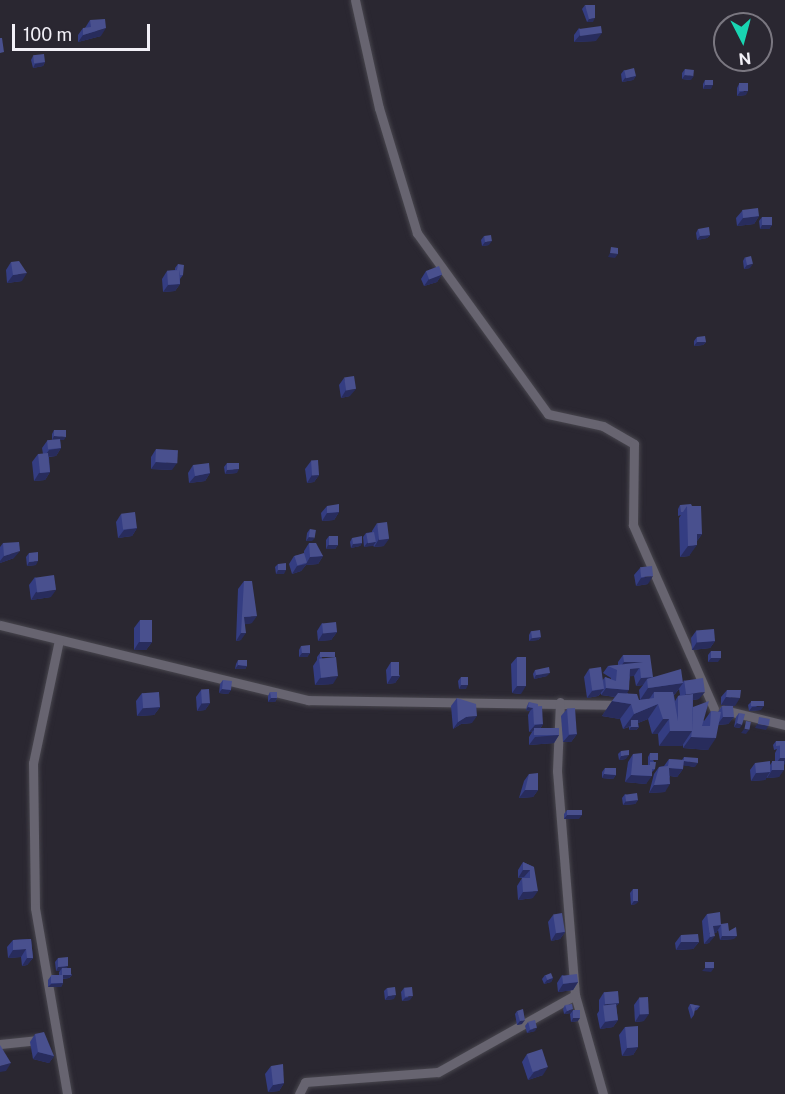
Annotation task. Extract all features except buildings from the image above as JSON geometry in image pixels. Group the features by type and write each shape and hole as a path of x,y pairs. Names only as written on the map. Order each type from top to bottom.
{"street":[{"path":"355,0 379,108 417,233 548,414 603,426 634,444 633,525 714,709"},
{"path":"0,625 308,700 560,702 634,705"},
{"path":"59,640 33,763 35,908 53,1039 67,1094"},
{"path":"560,702 557,771 575,995 603,1094"},
{"path":"703,709 714,709 785,725"},
{"path":"299,1094 305,1082 438,1072 575,995"},
{"path":"0,1044 53,1039"}]}
